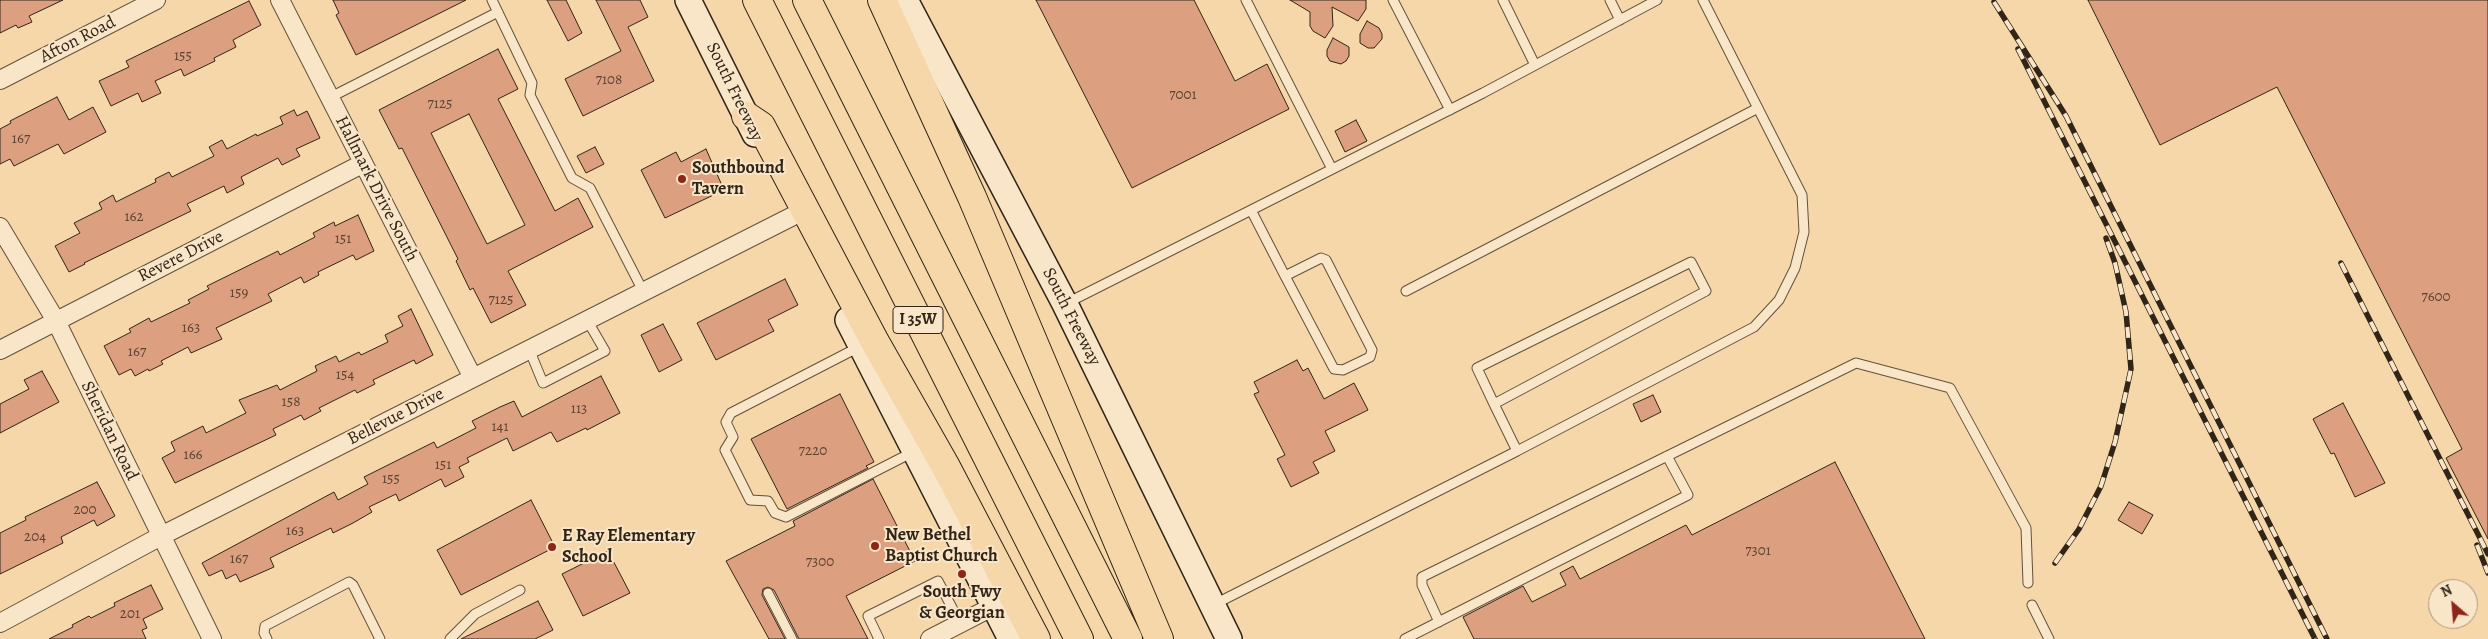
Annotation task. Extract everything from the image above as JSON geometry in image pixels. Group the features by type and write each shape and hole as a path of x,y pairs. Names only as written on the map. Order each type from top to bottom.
{"highway":[{"name":"I 35W","path":"757,0 1079,639"},
{"name":"I 35W","path":"807,0 1128,639"},
{"path":"882,0 972,197 1159,639"},
{"path":"746,116 761,126 875,342 946,468 1036,639"}],"main road":[{"name":"South Freeway","path":"688,0 1011,639"},
{"name":"South Freeway","path":"904,0 1065,304 1229,639"}],"street":[{"name":"Afton Road","path":"0,80 156,0"},
{"name":"Hallmark Drive South","path":"280,0 362,164 473,378"},
{"name":"Revere Drive","path":"0,350 362,164"},
{"name":"Bellevue Drive","path":"0,624 161,536 643,291 796,216"},
{"name":"Sheridan Road","path":"0,227 56,321 212,639"},
{"path":"945,633 994,606"}],"lane":[{"path":"492,0 532,83 530,95 572,178 590,188 643,291"},
{"path":"1246,0 1332,169"},
{"path":"1392,0 1450,110"},
{"path":"1503,0 1535,65"},
{"path":"1610,0 1620,20"},
{"path":"1065,304 1450,110 1657,0"},
{"path":"1212,605 1517,451 1754,328 1779,300 1796,268 1804,232 1802,195 1703,0"},
{"path":"329,98 498,12"},
{"path":"1406,291 1758,108"},
{"path":"1250,210 1334,370 1343,370 1370,357 1372,350 1326,260 1321,258 1285,276"},
{"path":"1494,404 1706,291 1690,262 1477,368 1494,404 1517,451"},
{"path":"529,349 543,383 605,351 587,320"},
{"path":"862,346 731,413 726,422 733,437 725,450 750,500 768,501 775,513 786,517 915,451"},
{"path":"1439,622 1422,585 1422,577 1856,363 1950,388 2026,528 2028,583"},
{"path":"1405,639 1688,496 1667,456"},
{"path":"880,639 868,616 938,581 945,633"},
{"path":"267,639 264,633 265,626 348,582 353,585 380,639"},
{"path":"450,639 475,614 520,590"},
{"path":"768,593 792,639"},
{"path":"2032,604 2049,639"}],"building":[{"path":"0,0 63,0 29,16 32,22 18,28 16,25 0,33"},
{"path":"333,0 466,0 356,55 336,15 339,13"},
{"path":"547,0 566,0 582,33 568,41"},
{"path":"596,0 640,0 648,17 628,27 654,81 583,116 565,79 621,51"},
{"path":"1036,0 1194,0 1235,81 1267,64 1289,109 1132,188"},
{"path":"1290,0 1366,0 1366,9 1358,21 1332,7 1333,26 1325,38 1313,31 1310,26 1310,12"},
{"path":"2088,0 2488,0 2488,539 2446,458 2462,449 2277,87 2160,145"},
{"path":"249,1 261,25 233,40 236,47 214,58 215,61 184,76 181,69 155,81 161,93 142,102 138,93 111,106 99,81 129,67 126,61"},
{"path":"1367,21 1379,28 1382,34 1382,39 1374,48 1368,48 1360,43 1360,34"},
{"path":"1333,38 1349,47 1349,56 1341,64 1330,61 1327,56 1327,50"},
{"path":"498,49 518,89 498,99 555,211 578,198 593,227 508,271 526,305 491,323 473,288 470,290 456,261 458,259 402,148 399,149 379,110","holes":["469,114 525,225 487,244 431,133"]},
{"path":"57,97 69,120 93,107 106,132 64,154 58,144 14,166 10,159 0,164 0,129 11,123 10,121"},
{"path":"294,110 297,116 307,111 320,138 296,149 300,156 282,165 278,158 241,177 244,184 227,193 224,186 187,204 191,211 69,272 55,246 80,233 74,223 102,209 99,203 113,195 116,202 156,182 155,179 169,172 172,177 214,156 209,147 222,140 227,149 256,134 257,136 283,124 280,117"},
{"path":"1356,120 1367,141 1345,152 1335,131"},
{"path":"595,147 604,164 586,173 577,156"},
{"name":"Southbound Tavern","path":"706,149 724,190 665,218 641,170 676,152 681,162"},
{"path":"358,215 374,251 356,260 353,255 318,272 319,275 304,283 301,277 268,294 272,301 216,328 222,339 191,353 188,347 161,361 163,364 135,376 131,369 119,375 104,346 131,332 129,329 149,318 151,322 190,303 188,300 209,289 207,286 278,251 280,255 315,237 313,233 334,222 335,226"},
{"path":"785,279 798,305 768,320 774,331 716,360 697,323"},
{"path":"411,309 433,355 416,364 414,360 373,380 375,384 357,393 355,390 319,408 321,411 304,420 301,415 273,429 276,435 175,483 162,458 175,451 171,442 203,426 206,433 246,413 239,400 277,385 280,390 317,371 315,366 336,356 339,362 359,352 361,355 388,342 385,335 403,326 398,316"},
{"path":"663,324 682,360 659,372 641,335"},
{"path":"1297,360 1303,371 1308,368 1324,399 1354,383 1368,410 1325,431 1335,451 1313,462 1319,473 1291,487 1277,459 1285,455 1254,394 1259,392 1254,382"},
{"path":"42,371 59,402 0,433 0,404 29,389 24,380"},
{"path":"601,376 620,413 587,430 586,428 557,442 551,432 513,451 507,438 467,458 469,462 459,467 464,477 445,487 441,479 399,501 396,494 369,507 372,512 353,523 333,533 331,528 270,558 274,567 240,582 236,574 226,579 222,570 209,576 202,563 334,492 338,500 368,484 364,477 434,442 437,448 476,428 472,421 500,407 514,401 522,417"},
{"path":"840,394 874,462 866,466 868,468 787,509 751,439"},
{"path":"1653,395 1661,412 1641,422 1633,404"},
{"path":"2343,403 2385,483 2355,497 2334,453 2331,454 2313,419"},
{"path":"1835,462 1925,639 1474,639 1463,617 1523,586 1532,602 1566,585 1560,573 1573,566 1580,579 1686,525 1692,535"},
{"path":"873,479 915,561 846,596 868,639 799,639 774,590 768,587 763,589 762,595 785,639 769,639 726,561 795,526 793,521"},
{"path":"97,482 115,516 97,526 94,520 61,537 63,543 0,574 0,533 26,520 25,517"},
{"path":"531,500 555,547 461,595 437,550"},
{"path":"2129,502 2153,515 2142,534 2118,520"},
{"path":"608,551 630,593 583,616 562,574"},
{"path":"151,585 163,609 143,619 147,628 142,630 146,639 49,639 73,627 72,625 89,616 91,618 115,606 114,603"},
{"path":"538,601 553,630 535,639 461,639"}],"railway":[{"path":"1994,2 2066,116 2327,639"},
{"path":"2018,49 2315,639"},
{"path":"2055,563 2079,529 2101,486 2115,442 2131,369 2126,312 2115,263 2106,238"},
{"path":"2341,263 2488,554"},
{"path":"2477,545 2488,573"}],"place":[{"name":"Southbound Tavern","path":"682,179"},
{"name":"New Bethel Baptist Church","path":"875,546"},
{"name":"E Ray Elementary School","path":"552,547"},
{"name":"South Fwy & Georgian","path":"962,574"}]}
